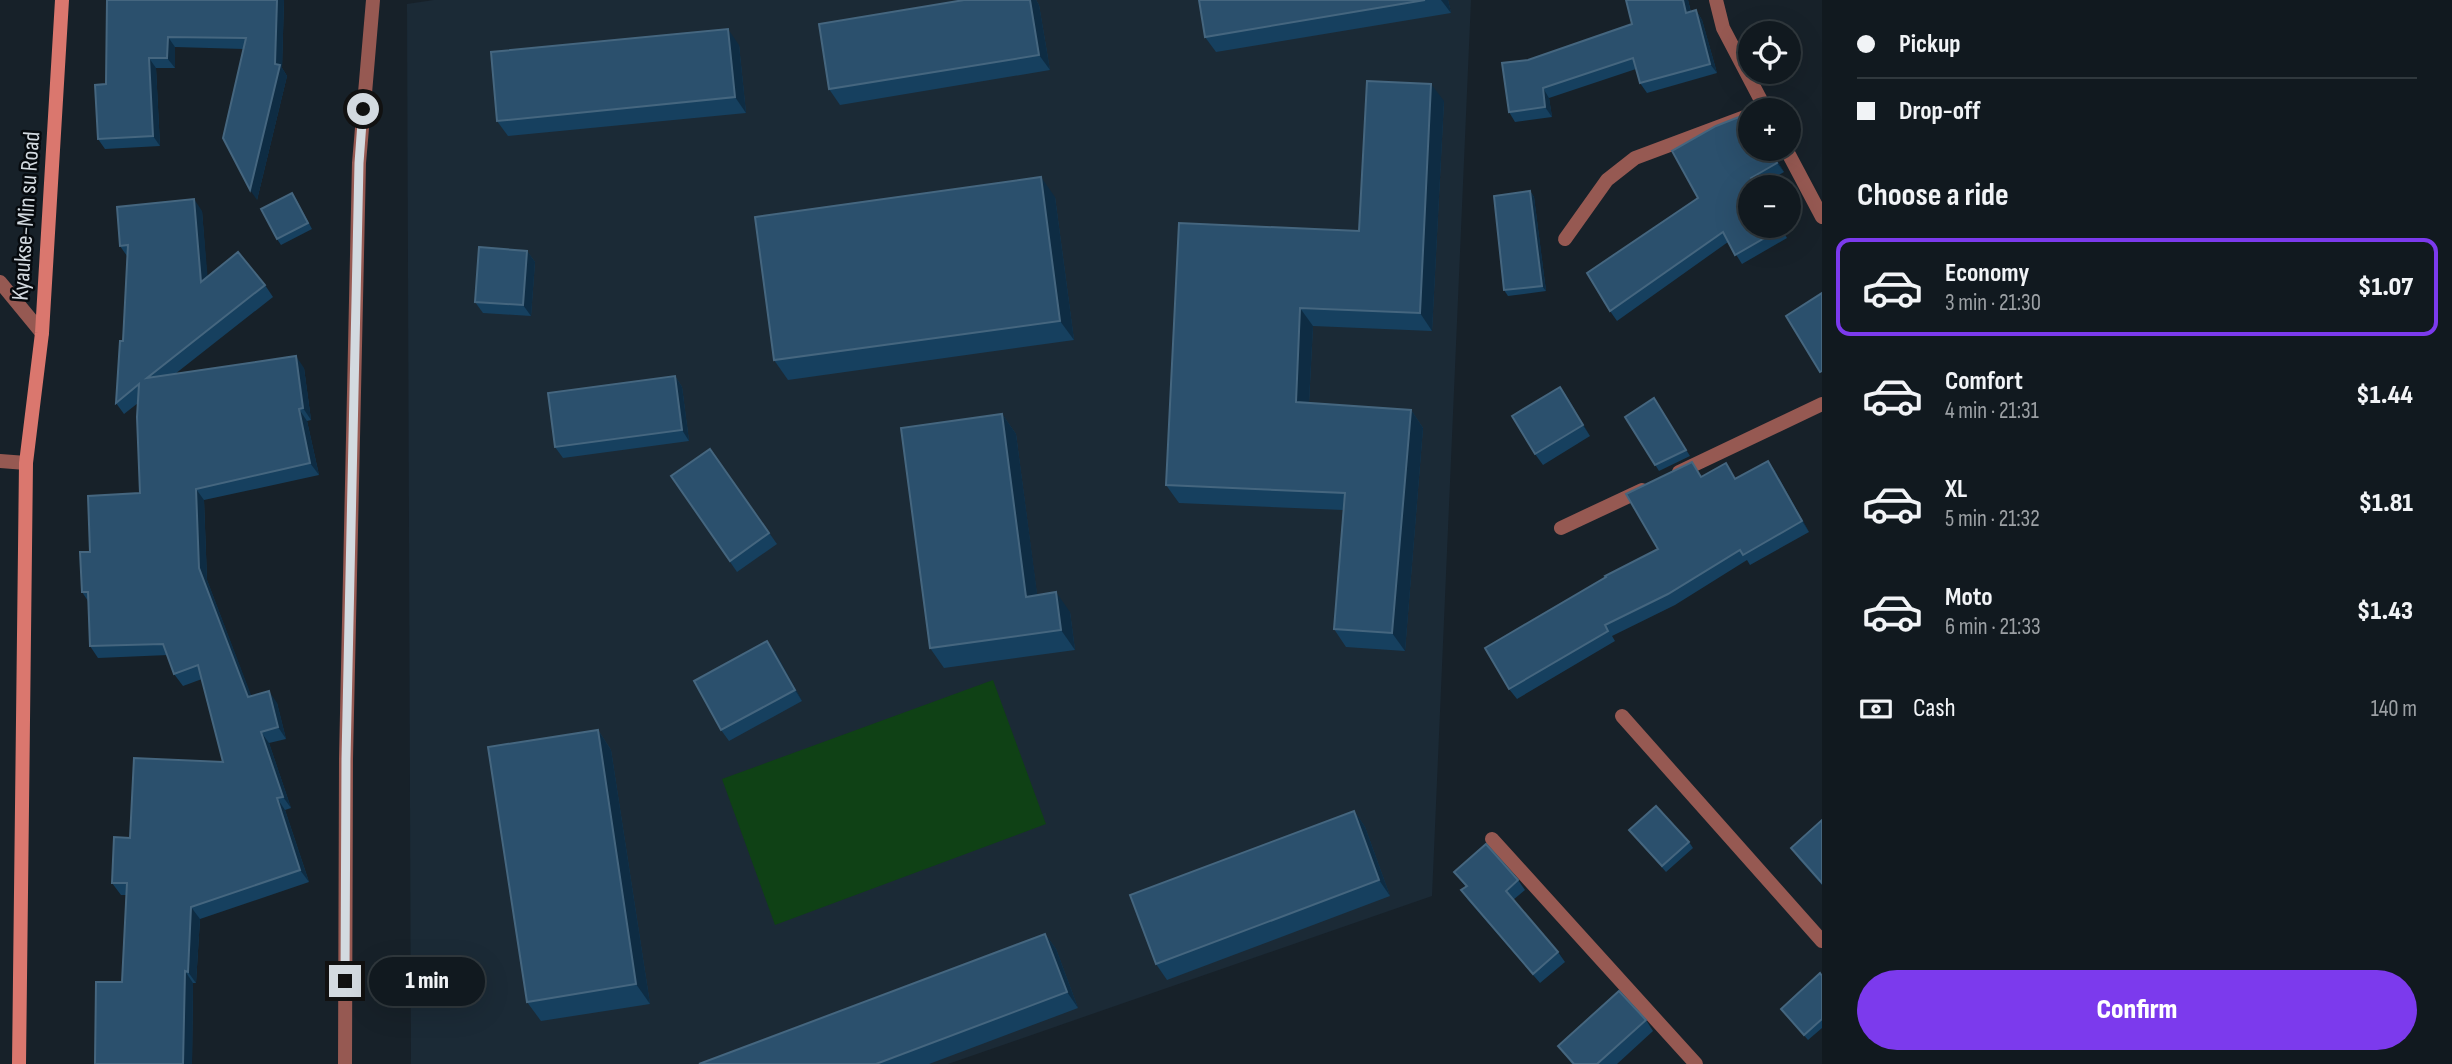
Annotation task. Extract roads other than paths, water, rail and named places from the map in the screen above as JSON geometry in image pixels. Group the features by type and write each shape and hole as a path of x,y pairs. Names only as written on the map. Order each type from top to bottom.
{"street":[{"name":"Kyaukse-Min su Road","path":"19,1064 26,463 42,333 62,0"},
{"path":"345,1064 346,745 359,163 373,0"},
{"path":"1717,0 1723,28 1759,98"},
{"path":"1565,240 1608,180 1634,158 1738,119"},
{"path":"1792,161 1822,217"},
{"path":"0,282 42,333"},
{"path":"1561,528 1822,404"},
{"path":"0,461 26,463"},
{"path":"1622,716 1822,940"},
{"path":"1492,839 1696,1064"}]}
